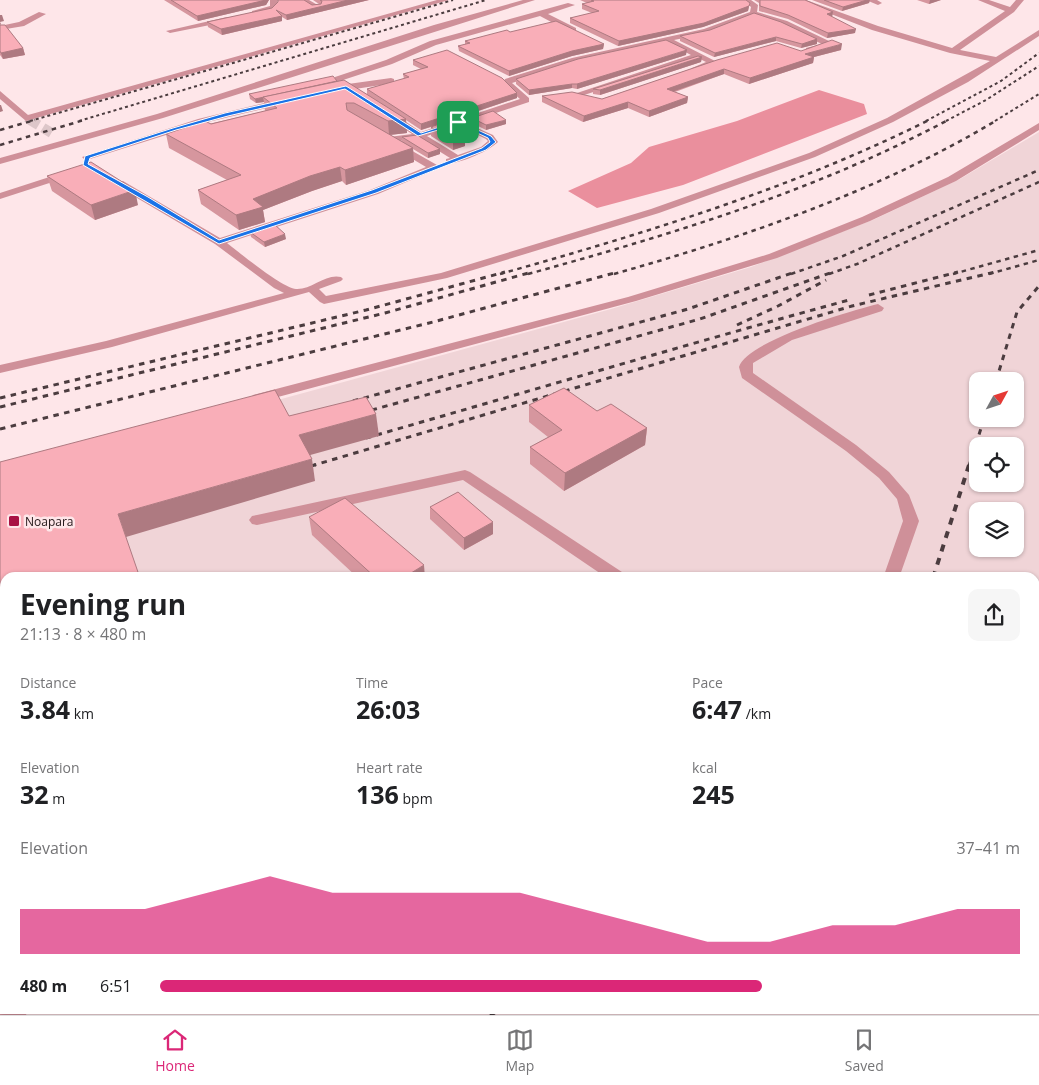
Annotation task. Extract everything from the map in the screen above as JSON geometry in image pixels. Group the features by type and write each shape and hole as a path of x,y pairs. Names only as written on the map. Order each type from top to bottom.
{"street":[{"path":"244,15 269,9 273,7 274,0"},
{"path":"304,0 317,7"},
{"path":"0,94 26,118 445,0"},
{"path":"0,161 160,116 437,27 531,0"},
{"path":"747,0 755,6 753,12"},
{"path":"799,0 875,28 953,51 997,60"},
{"path":"870,0 878,3"},
{"path":"982,0 1011,10"},
{"path":"953,51 1011,10 1020,0"},
{"path":"362,98 338,79 389,62 433,43 570,5"},
{"path":"388,140 420,135 530,99 504,79 611,48 667,40 706,31 753,12 784,23 826,43 826,46 801,53"},
{"path":"0,28 21,24 42,14"},
{"path":"541,14 582,34"},
{"path":"170,31 235,17"},
{"path":"21,24 30,33"},
{"path":"312,289 324,300 443,276 655,211 812,155 890,120 965,80 1030,40 1039,32"},
{"path":"667,40 718,61 687,71"},
{"path":"433,43 442,48"},
{"path":"595,100 575,93 698,54"},
{"path":"328,91 391,81"},
{"path":"87,158 201,121 291,100"},
{"path":"379,108 457,158"},
{"path":"219,242 374,192 484,149 493,142 490,137 458,122"},
{"path":"247,401 632,299 773,256 866,219 952,179 1039,126"},
{"path":"373,132 434,167"},
{"path":"55,135 87,158"},
{"path":"87,158 88,161 85,165 94,170"},
{"path":"0,196 79,169"},
{"path":"111,179 219,242 278,286 296,293"},
{"path":"0,369 108,344 312,289 336,279"},
{"path":"878,308 788,337 748,360 744,368 747,375 851,448 884,475 904,498 911,521 893,572"},
{"path":"257,520 465,475 610,572"}],"shaded area":[{"path":"819,90 864,104 867,114 683,185 597,208 568,191 631,163 649,147 737,121"},
{"path":"1039,132 1039,572 0,572 0,476 611,309 751,267 875,219 960,179"},
{"path":"1039,1014 1039,1015 0,1015"}],"building":[{"path":"171,0 266,0 197,16"},
{"path":"278,0 304,0 312,5 321,4 322,1 320,0 348,0 286,15 276,10 282,16 221,29 207,22 272,8"},
{"path":"591,0 746,0 750,3 749,6 704,23 619,41 570,18 599,11 582,4 594,1"},
{"path":"760,0 805,0 833,12 827,14 856,29 828,33 788,15 760,6"},
{"path":"824,0 867,0 843,7"},
{"path":"754,13 781,22 817,39 802,44 776,37 715,53 680,36 710,30"},
{"path":"556,21 604,44 572,51 509,71 458,46 470,43 465,41 507,30 510,32"},
{"path":"0,25 5,25 23,48 1,53"},
{"path":"666,40 687,50 577,84 529,90 516,79 578,59"},
{"path":"832,40 842,44 805,54 814,57 750,78 724,69 667,89 688,97 649,111 628,102 584,116 542,96 572,92 602,99 717,60 777,43 801,51"},
{"path":"447,50 502,78 517,93 421,124 367,89 409,77 403,74 428,67 413,60"},
{"path":"698,56 702,57 600,90 593,89"},
{"path":"333,76 337,81 255,99 249,94"},
{"path":"344,80 406,119 388,121 354,103 346,103 347,110 413,148 345,170 340,167 310,176 253,199 263,207 236,215 198,190 241,175 166,134 205,121 211,124 277,108 263,97"},
{"path":"493,111 506,120 486,125 472,118"},
{"path":"458,117 477,127 458,133 465,136 453,140 431,127"},
{"path":"417,135 440,149 428,153 402,137"},
{"path":"91,162 135,190 91,205 47,176"},
{"path":"274,224 285,234 264,242 250,232"},
{"path":"564,388 597,411 611,404 647,428 565,473 530,447 562,430 529,405"},
{"name":"Noapara","path":"275,390 289,416 366,397 376,414 299,435 312,459 118,514 138,572 0,572 0,462"},
{"path":"458,492 493,522 464,538 430,507"},
{"path":"345,498 424,565 413,572 369,572 309,517"}],"tunnel":[{"path":"26,118 30,120"},
{"path":"30,120 55,135"}],"railway":[{"path":"30,121 453,0"},
{"path":"79,121 486,0"},
{"path":"926,121 1001,81 1039,53"},
{"path":"946,121 986,100 1039,66"},
{"path":"995,121 1039,94"},
{"path":"0,130 35,120"},
{"path":"0,145 84,120"},
{"path":"500,274 664,225 772,188 825,167 929,120"},
{"path":"614,274 713,244 810,210 906,169 997,120"},
{"path":"528,274 636,243 742,209 847,168 946,121"},
{"path":"791,274 843,256 1039,170"},
{"path":"829,274 857,264 1039,182"},
{"path":"953,274 1039,250"},
{"path":"989,274 1039,260"},
{"path":"0,398 366,310 505,272"},
{"path":"0,407 385,313 532,272"},
{"path":"0,429 433,322 618,272"},
{"path":"353,401 688,309 795,272"},
{"path":"361,413 700,319 833,272"},
{"path":"869,295 958,272"},
{"path":"311,466 852,306 995,272"},
{"path":"737,325 778,306 826,280"},
{"path":"999,372 1017,312 1039,286"},
{"path":"366,438 849,300"},
{"path":"978,437 981,428"},
{"path":"301,469 315,465"},
{"path":"935,572 969,465"}],"place":[{"name":"Noapara","path":"14,521"}],"route":[{"path":"346,87 420,135 458,122 490,137 493,142 484,149 374,192 219,242 146,198 85,165 88,161 87,158 201,121 346,87"}]}
